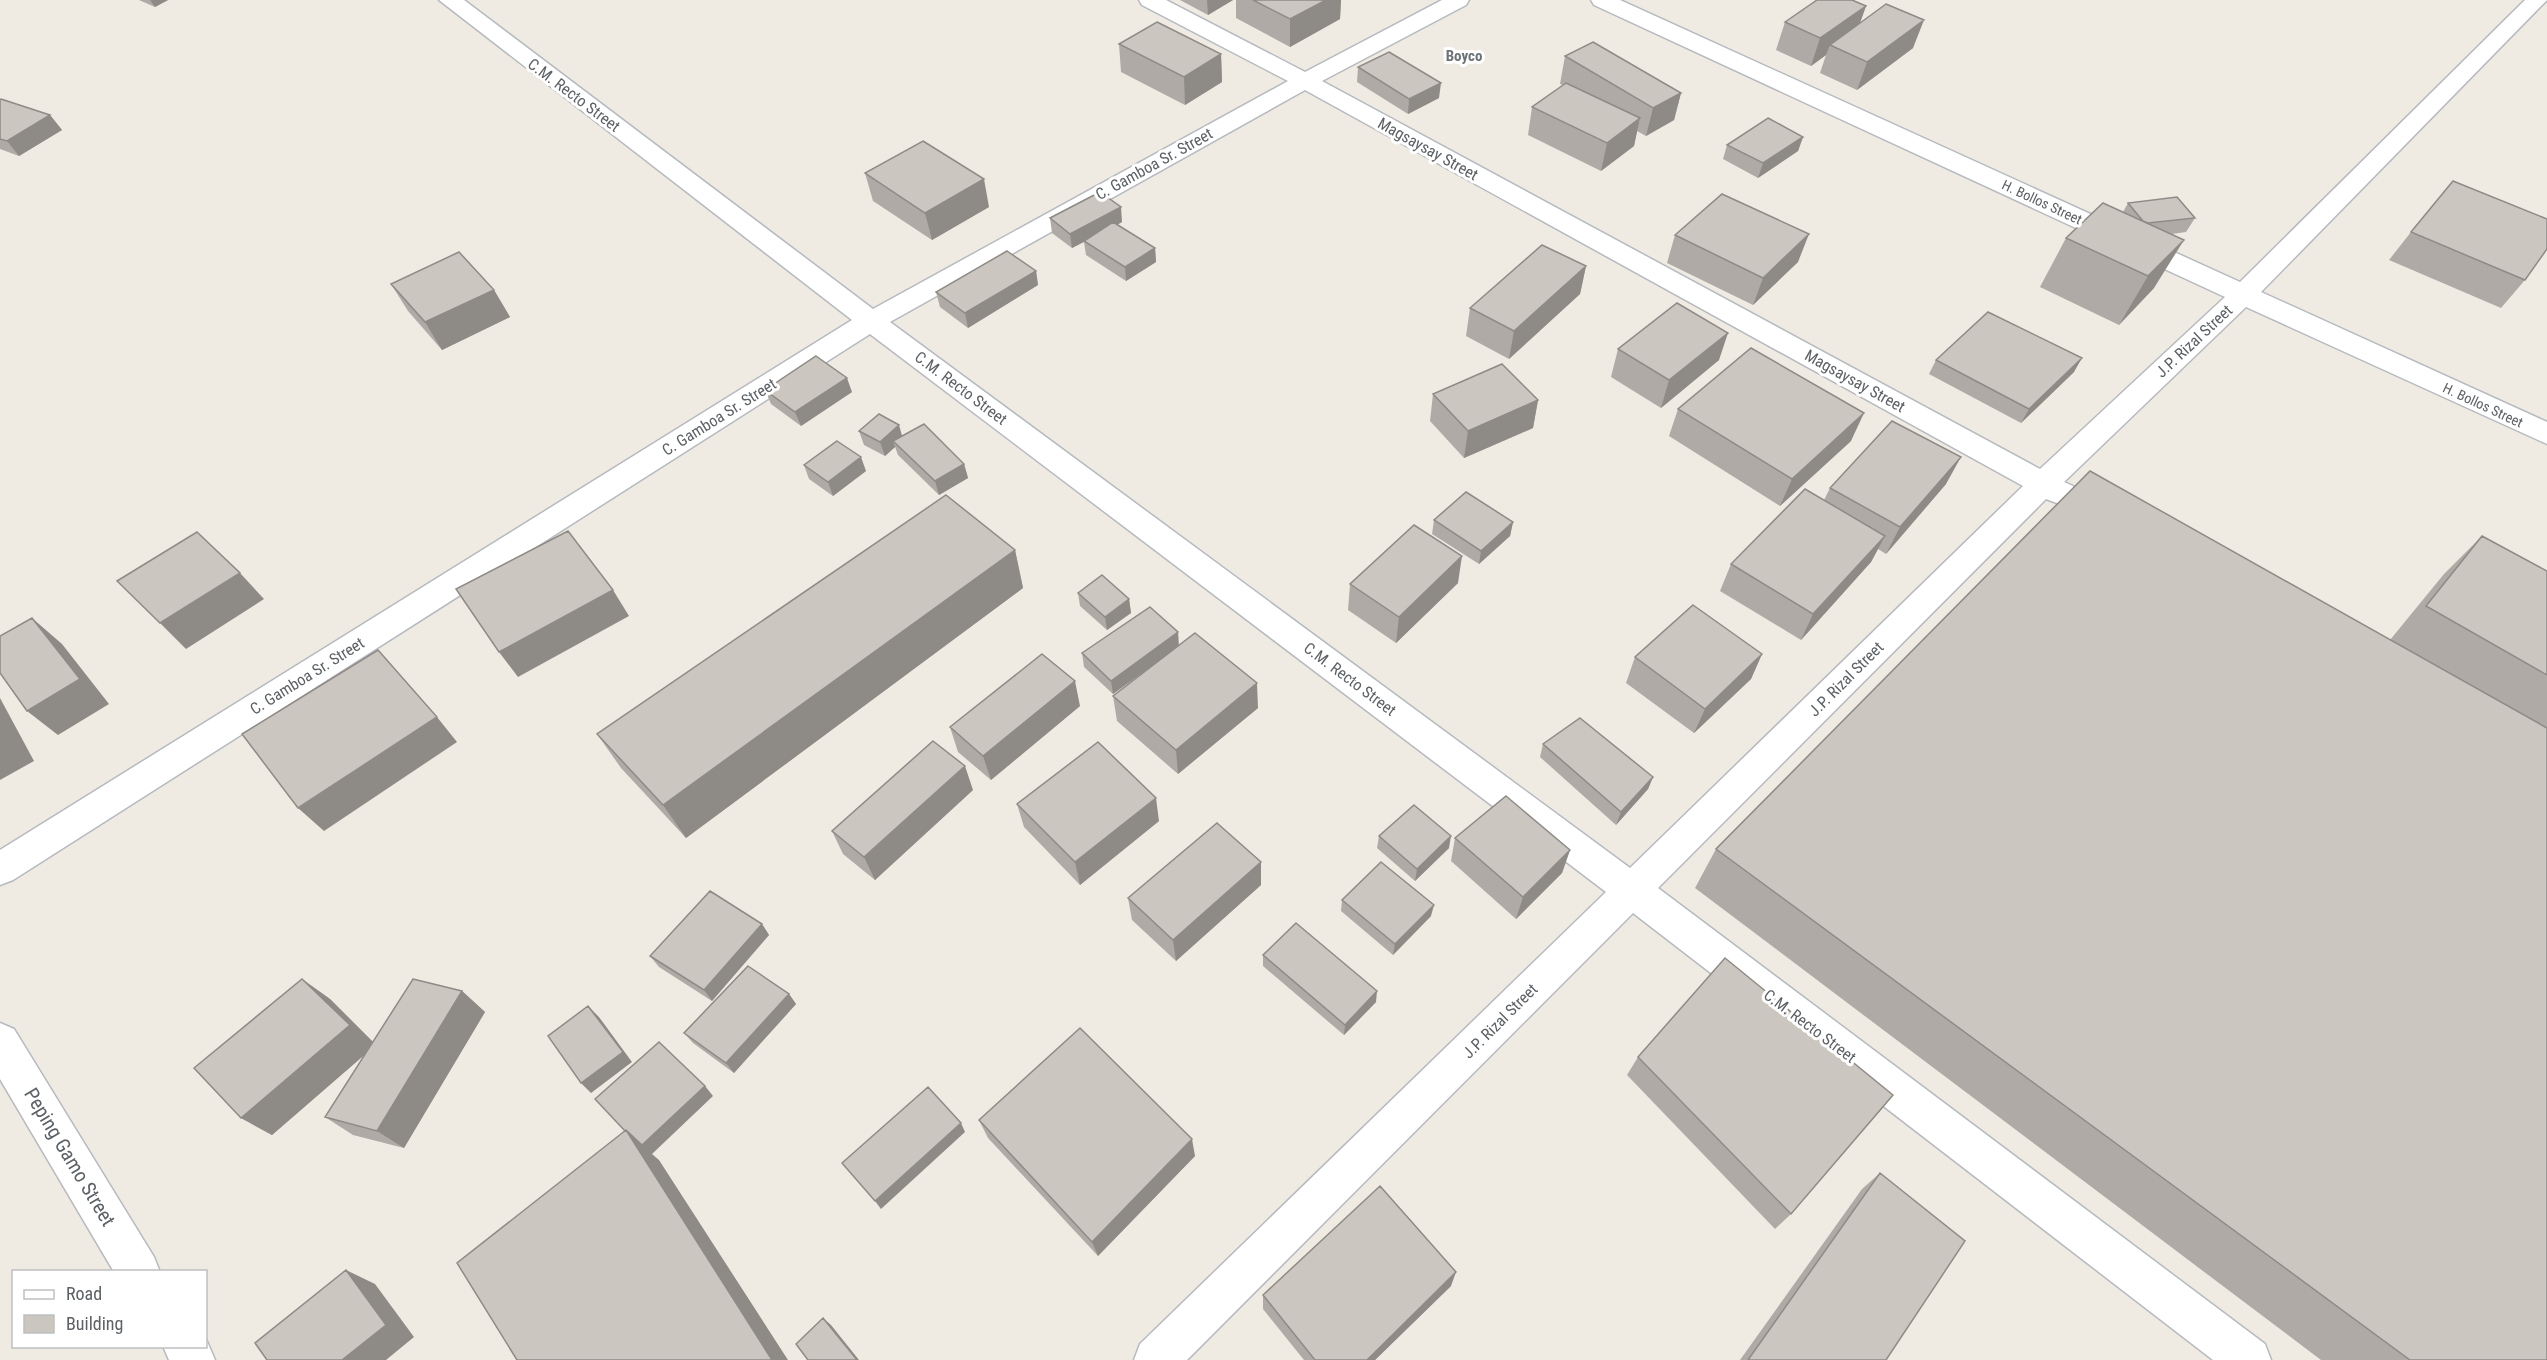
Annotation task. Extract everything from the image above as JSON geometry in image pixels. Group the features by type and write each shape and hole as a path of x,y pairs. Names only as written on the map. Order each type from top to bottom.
{"street":[{"name":"C.M. Recto Street","path":"450,0 871,321 1633,891 2249,1360"},
{"name":"Magsaysay Street","path":"1150,0 1305,81 2044,483 2084,507"},
{"name":"C. Gamboa Sr. Street","path":"0,869 871,321 1305,81 1458,0"},
{"name":"H. Bollos Street","path":"1602,0 2547,434"},
{"name":"J.P. Rizal Street","path":"1156,1360 2044,483 2243,295 2532,4"},
{"name":"Peping Gamo Street","path":"0,1042 138,1270"}],"building":[{"path":"1253,0 1326,0 1290,19"},
{"path":"1817,0 1852,0 1866,6 1820,38 1785,22"},
{"path":"1886,4 1924,20 1867,62 1830,45"},
{"path":"1157,22 1221,54 1184,77 1119,44"},
{"path":"1593,42 1681,93 1653,108 1565,56"},
{"path":"1389,52 1441,83 1409,99 1358,67"},
{"path":"1566,83 1640,118 1607,143 1532,107"},
{"path":"1,99 50,115 7,141 0,139"},
{"path":"1768,118 1803,137 1763,163 1727,145"},
{"path":"923,141 984,179 925,213 865,173"},
{"path":"2453,181 2547,219 2547,249 2525,280 2411,232"},
{"path":"1100,192 1121,207 1070,234 1050,218"},
{"path":"1722,194 1809,234 1763,278 1675,235"},
{"path":"2177,197 2195,218 2148,223 2143,221 2128,203"},
{"path":"2103,203 2184,240 2148,276 2066,238"},
{"path":"1113,222 1155,248 1125,267 1084,241"},
{"path":"1542,245 1586,266 1514,331 1470,308"},
{"path":"1007,251 1036,271 965,313 936,292"},
{"path":"459,252 494,290 425,322 391,284"},
{"path":"1677,303 1728,333 1669,380 1618,349"},
{"path":"1988,312 2082,358 2029,409 1936,360"},
{"path":"1751,348 1864,413 1792,479 1678,409"},
{"path":"816,356 847,378 795,412 765,390"},
{"path":"1502,364 1538,400 1468,431 1433,394"},
{"path":"879,414 899,425 880,442 859,431"},
{"path":"1892,421 1961,457 1900,527 1830,488"},
{"path":"924,424 964,464 935,481 893,441"},
{"path":"837,441 861,457 828,482 804,465"},
{"path":"2090,471 2547,728 2547,1360 2410,1360 1716,849"},
{"path":"1805,489 1885,536 1813,614 1731,564"},
{"path":"1466,492 1513,522 1481,551 1434,520"},
{"path":"946,495 1015,550 663,805 597,734"},
{"path":"1414,525 1462,556 1399,617 1350,584"},
{"path":"568,531 613,590 499,652 456,589"},
{"path":"197,532 240,573 160,623 117,581"},
{"path":"2482,536 2547,571 2547,675 2426,606"},
{"path":"1102,575 1129,599 1105,617 1078,593"},
{"path":"1693,605 1762,654 1705,709 1635,657"},
{"path":"1150,607 1178,632 1111,681 1082,653"},
{"path":"32,618 80,679 27,711 0,673 0,636"},
{"path":"1195,633 1257,683 1176,750 1113,696"},
{"path":"378,650 437,717 298,808 242,734"},
{"path":"1042,654 1075,681 983,756 950,727"},
{"path":"1580,718 1653,777 1621,812 1543,744"},
{"path":"933,741 965,766 864,857 832,831"},
{"path":"1098,742 1156,798 1075,862 1017,804"},
{"path":"1506,796 1570,850 1523,897 1455,838"},
{"path":"1414,805 1451,836 1417,869 1379,836"},
{"path":"1217,823 1261,862 1173,940 1128,898"},
{"path":"1381,862 1434,905 1395,944 1342,900"},
{"path":"710,891 762,924 704,990 650,956"},
{"path":"1296,923 1377,991 1345,1025 1263,955"},
{"path":"1725,958 1893,1095 1791,1214 1638,1057"},
{"path":"748,966 789,994 726,1063 684,1033"},
{"path":"302,979 350,1025 241,1118 194,1068"},
{"path":"413,979 462,991 377,1131 325,1117"},
{"path":"588,1006 623,1052 581,1083 548,1036"},
{"path":"1080,1028 1192,1139 1092,1242 979,1120"},
{"path":"659,1042 705,1086 642,1145 625,1131 595,1099"},
{"path":"928,1087 961,1123 875,1201 842,1163"},
{"path":"626,1130 772,1360 517,1360 457,1263"},
{"path":"1880,1173 1965,1241 1886,1360 1748,1360"},
{"path":"1380,1186 1456,1272 1367,1360 1315,1360 1263,1295"},
{"path":"346,1270 386,1325 342,1360 267,1360 255,1343"},
{"path":"823,1318 857,1360 808,1360 796,1344"}],"district":[{"name":"Boyco","path":"1464,56"}]}
